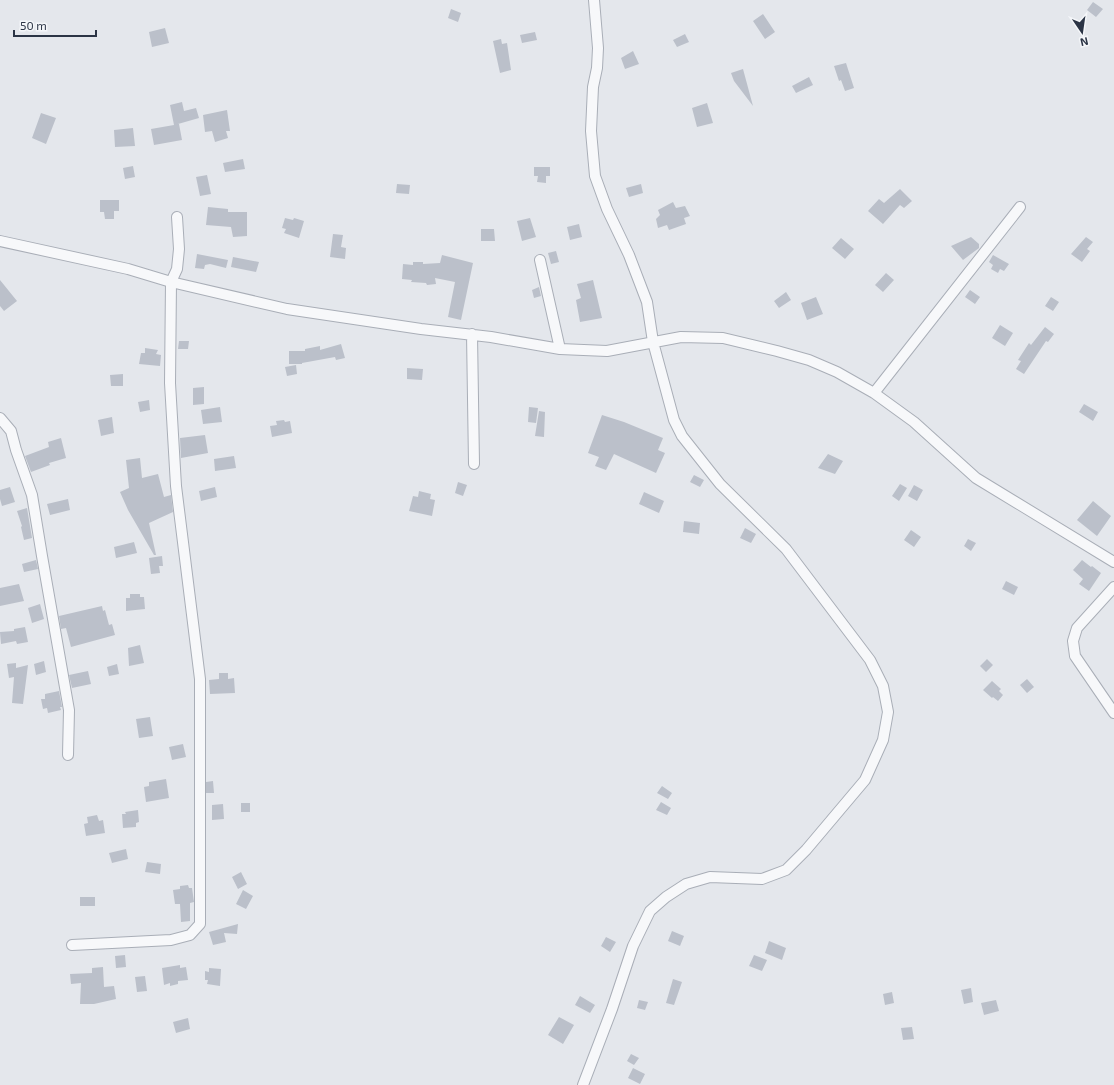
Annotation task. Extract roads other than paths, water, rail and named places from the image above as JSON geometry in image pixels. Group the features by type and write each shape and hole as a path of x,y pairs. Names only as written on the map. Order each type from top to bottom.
{"street":[{"path":"583,1085 612,1009 633,946 650,911 666,897 686,884 710,877 762,879 786,870 806,850 865,780 883,740 888,712 884,686 870,660 786,549 720,484 682,436 674,420 653,342 647,302 629,255 607,210 595,176 591,131 598,48 594,0"},
{"path":"874,393 1020,207"},
{"path":"72,945 171,940 190,935 200,924 200,678 176,486 170,383 171,282 177,269 179,249 177,218"},
{"path":"0,241 128,269 171,282 287,309 421,329 472,334 560,349 607,351 681,337 723,338 777,350 809,360 837,372 874,393 914,422 976,478 1114,562"},
{"path":"540,260 560,349"},
{"path":"472,334 474,464"},
{"path":"0,418 11,431 32,495 69,710 68,755"},
{"path":"1114,587 1077,628 1073,641 1075,656 1114,713"}]}
